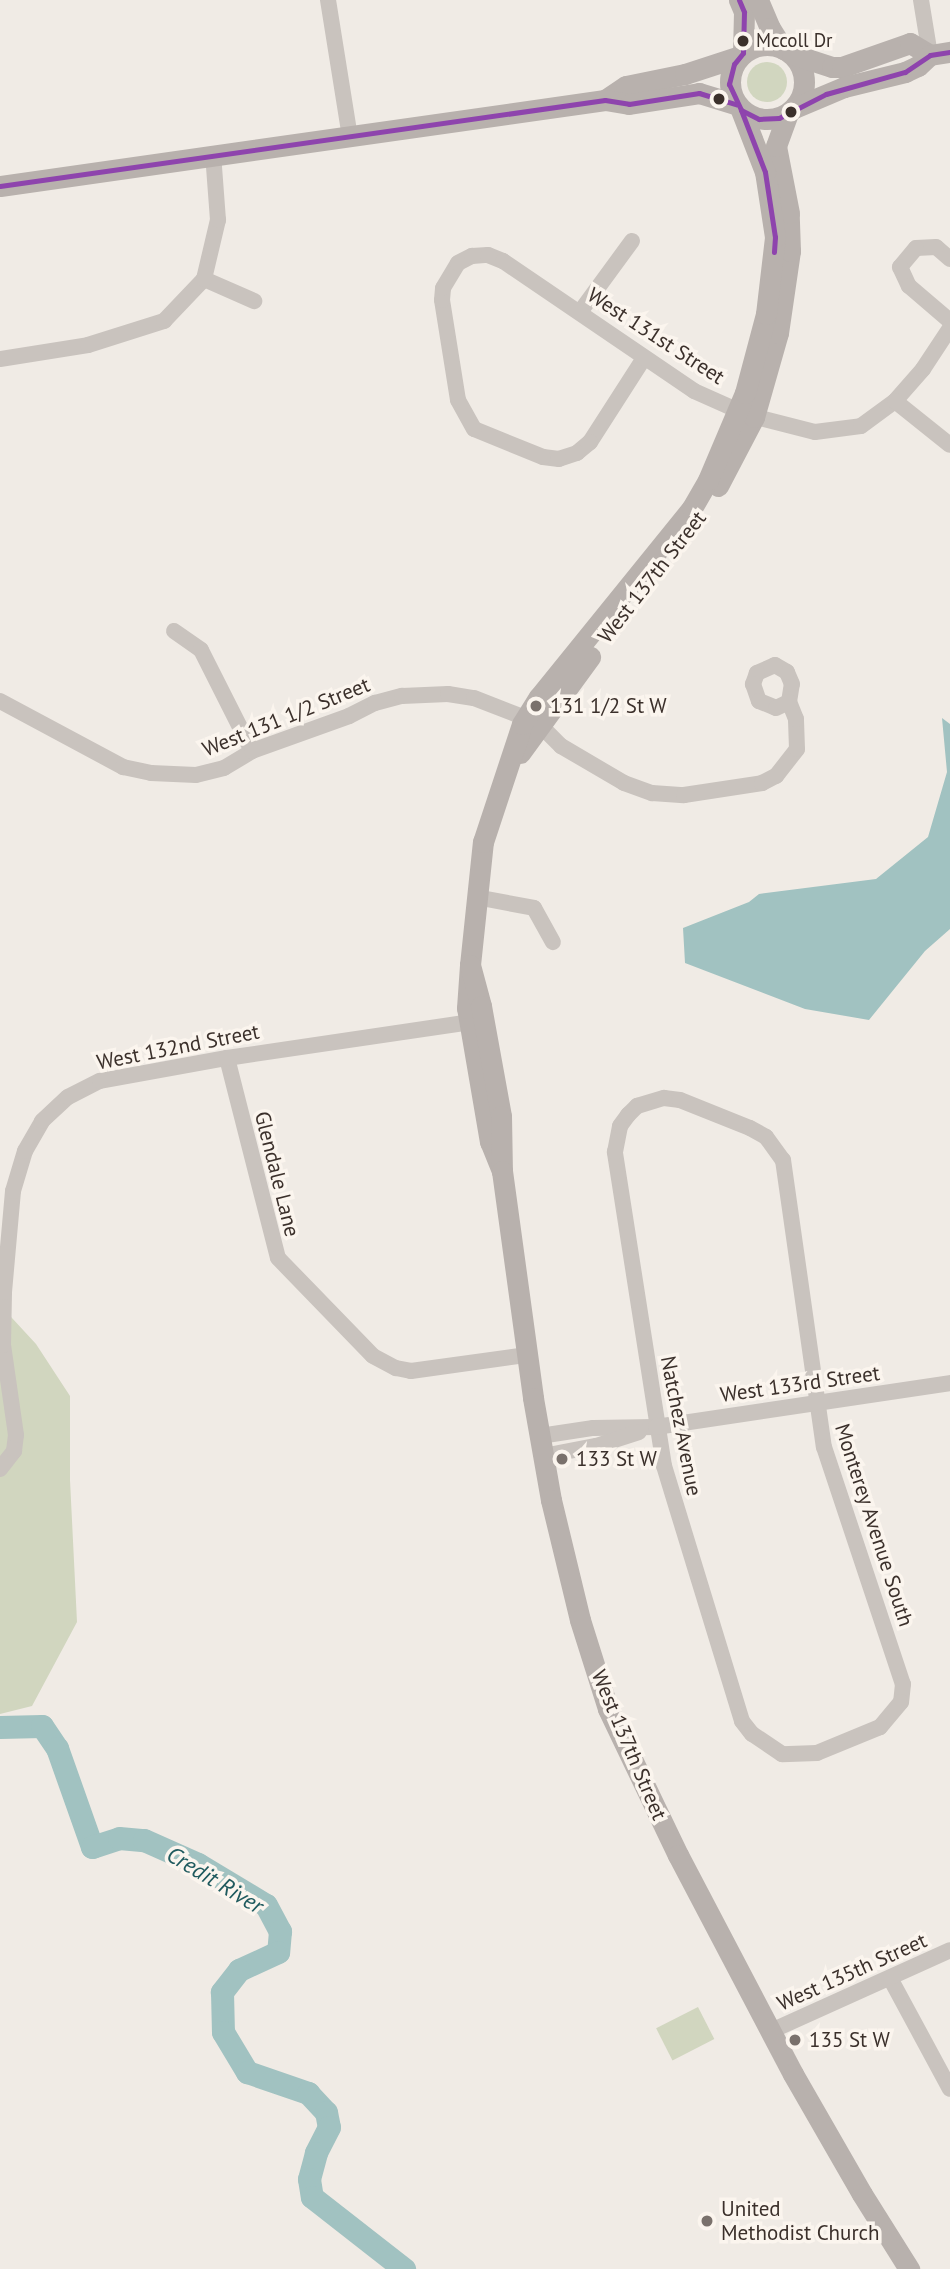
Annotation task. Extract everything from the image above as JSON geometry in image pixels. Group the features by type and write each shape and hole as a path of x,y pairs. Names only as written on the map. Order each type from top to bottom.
{"main road":[{"path":"739,0 744,12 741,55 734,64 729,85 765,172 775,237 782,252"},
{"path":"758,0 770,28 798,62 804,80 803,90 791,110 776,146 789,213 782,252"},
{"path":"605,100 626,86 697,71 758,46 788,52 832,67 910,43 940,53"},
{"path":"0,186 605,100 629,104 699,93 738,107 759,119 779,118 844,87 905,72 940,53"},
{"name":"West 137th Street","path":"782,252 733,461 685,541 533,722 511,764 483,842 470,965 476,1021 500,1116 502,1171 541,1446 573,1596 608,1709 678,1855 771,2031 862,2194"},
{"path":"862,2194 876,2236 894,2269"},
{"path":"862,2194 909,2269"}],"street":[{"path":"328,0 350,137"},
{"path":"921,0 940,53"},
{"path":"0,359 88,345 164,321 204,279 218,220 213,154"},
{"path":"580,312 632,240"},
{"path":"950,259 936,247 916,248 900,267 909,286 950,321"},
{"name":"West 131st Street","path":"644,358 590,442 577,453 559,459 543,457 474,429 458,400 442,300 449,275 457,263 472,256 488,255 503,261 694,391 746,414 815,432 861,426 895,401 923,369 950,328"},
{"path":"204,279 254,301"},
{"path":"895,401 950,445"},
{"path":"174,631 201,650 252,751"},
{"name":"West 131 1/2 Street","path":"0,701 122,766 152,773 196,775 224,768 252,751 339,720 375,703 402,696 448,694 474,698 533,722 561,746 624,783 652,793 684,795 762,783 776,776 797,749 796,719 789,702"},
{"path":"476,897 534,908 553,942"},
{"name":"West 132nd Street","path":"0,1469 14,1451 16,1434 3,1345 13,1191 18,1169 32,1136 42,1121 68,1097 100,1081 227,1058 476,1021"},
{"name":"Glendale Lane","path":"227,1058 278,1258 363,1347 384,1363 411,1371 527,1355"},
{"name":"Natchez Avenue","path":"719,1115 680,1100 650,1100 628,1115 616,1139 615,1152 656,1427 670,1490 742,1721 752,1734 782,1754 817,1753 845,1742"},
{"name":"Monterey Avenue South","path":"719,1115 766,1137 783,1160 824,1447 903,1684 901,1702 892,1716 880,1727 845,1742"},
{"name":"West 133rd Street","path":"541,1446 596,1446 656,1427 950,1383"},
{"name":"West 135th Street","path":"771,2031 950,1950"},
{"path":"890,1978 950,2089"}],"green space":[{"path":"767,62 775,63 781,68 786,74 786,90 781,96 775,101 767,102 759,101 753,96 748,90 747,82 748,74 753,68 759,63"},
{"path":"0,1305 36,1344 70,1396 70,1480 77,1622 32,1706 0,1714"},
{"path":"698,2007 714,2039 672,2060 656,2028"}],"water":[{"path":"942,718 950,724 950,929 925,951 869,1020 805,1009 685,963 683,928 749,902 759,894 876,879 928,837 947,772"}],"waterway":[{"name":"Credit River","path":"0,1727 42,1726 57,1748 92,1847 119,1838 144,1840 198,1864 266,1905 280,1931 278,1952 239,1970 222,1992 223,2032 247,2072 308,2093 326,2112 329,2127 316,2153 309,2179 312,2197 404,2269"}],"transit line":[{"path":"739,0 744,12 743,53 734,64 729,84 741,110 759,119 779,118 826,94 905,72 930,55 950,52"},
{"path":"0,186 605,100 629,104 699,93 736,104"},
{"path":"741,110 765,172 775,237 774,252"}],"place":[{"name":"Mccoll Dr","path":"743,41"},
{"name":"131 1/2 St W","path":"536,706"},
{"name":"133 St W","path":"562,1459"},
{"name":"135 St W","path":"795,2040"},
{"name":"United Methodist Church","path":"707,2221"}]}
